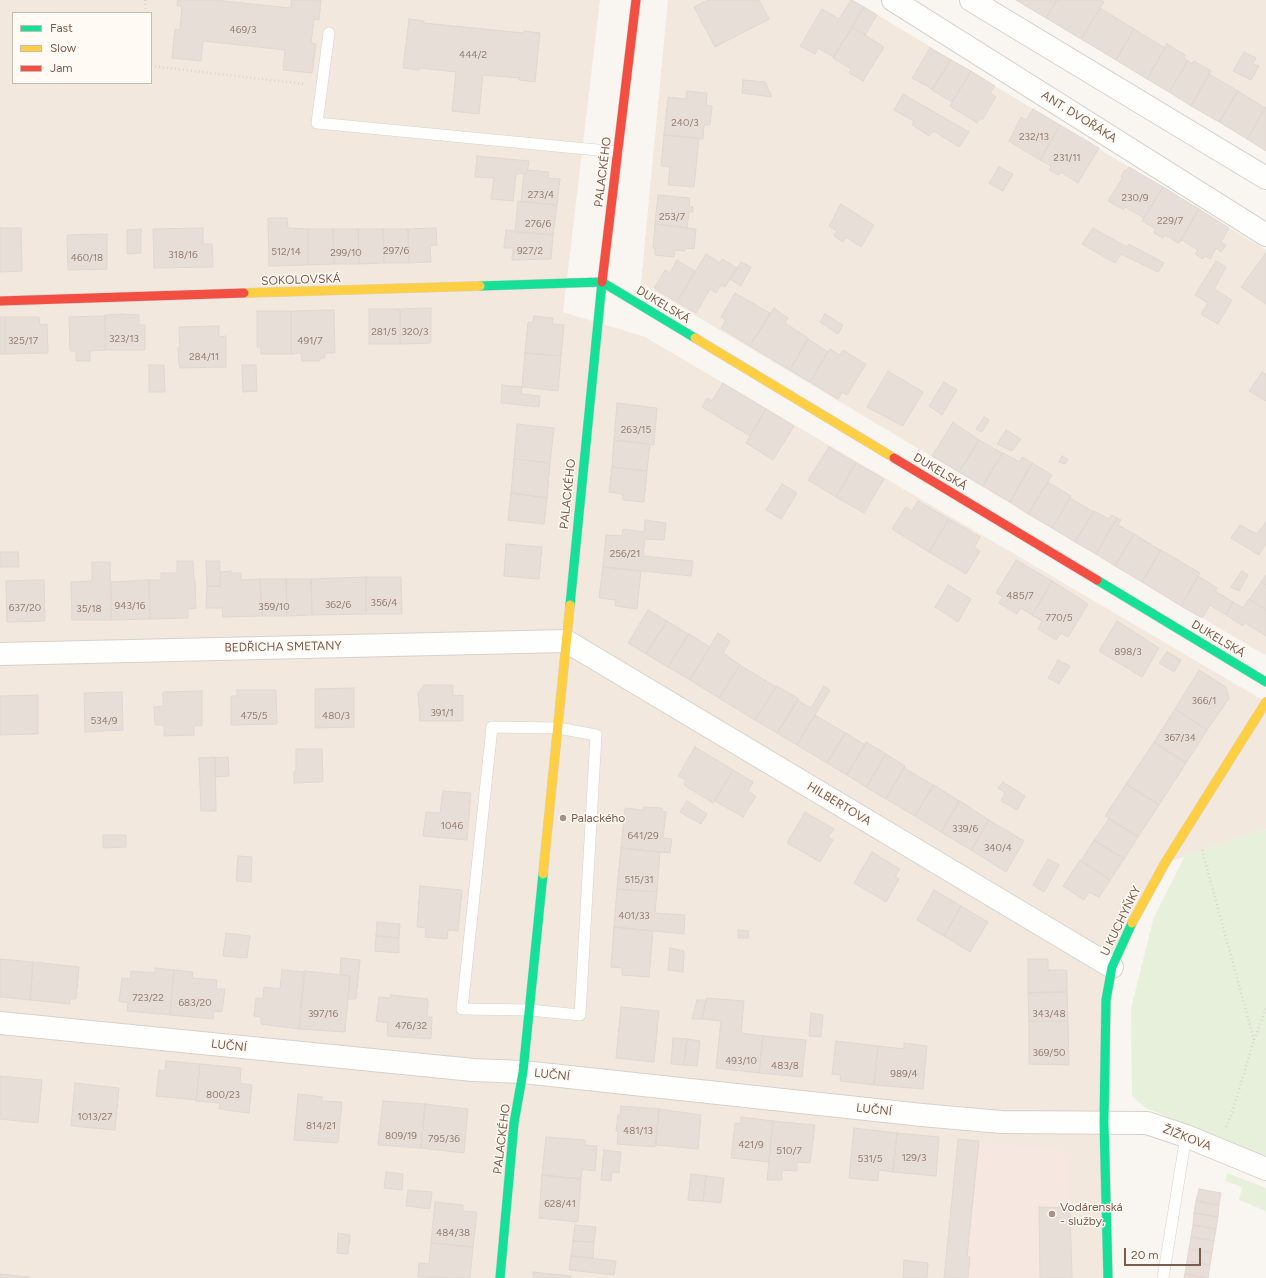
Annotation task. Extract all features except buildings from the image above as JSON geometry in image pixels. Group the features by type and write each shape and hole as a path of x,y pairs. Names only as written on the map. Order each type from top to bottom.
{"street":[{"name":"PALACKÉHO","path":"500,1278 514,1122 523,1072 530,1010 602,282 636,0"},
{"name":"ANT. DVOŘÁKA","path":"892,0 1266,234"},
{"path":"971,0 1266,178"},
{"name":"SOKOLOVSKÁ","path":"0,301 602,282"},
{"name":"DUKELSKÁ","path":"602,282 1266,682"},
{"name":"BEDŘICHA SMETANY","path":"0,654 566,641"},
{"name":"HILBERTOVA","path":"566,641 1112,967"},
{"name":"U KUCHYŇKY","path":"1108,1278 1104,1122 1106,1000 1112,967 1128,930 1164,863 1266,702"},
{"name":"LUČNÍ","path":"0,1023 473,1070 523,1072 930,1116 1001,1122 1104,1122"},
{"name":"ŽIŽKOVA","path":"1104,1122 1147,1123 1186,1136 1266,1169"}],"lane":[{"path":"329,33 318,123 618,152"},
{"path":"492,727 558,728 596,735 580,1015 530,1010 462,1009 492,727"},
{"path":"1163,1278 1186,1136"}],"path":[{"path":"145,0 146,12"},
{"path":"152,66 322,86"},
{"path":"1201,848 1254,1040"},
{"path":"1212,1147 1225,1129 1232,1113 1254,1040 1266,1008"}],"shaded area":[{"path":"0,0 600,0 563,312 645,337 1266,702 1266,829 1165,863 1112,967 1104,1278 0,1278"},
{"path":"668,0 853,0 1266,250 1265,655 641,283"},
{"path":"1016,0 1266,0 1266,150"},
{"path":"959,1139 1056,1149 1068,1158 1071,1278 945,1278"}],"green space":[{"path":"1266,829 1266,1156 1146,1108 1132,1096 1131,1009 1154,917 1185,856"},
{"path":"1227,1173 1266,1188 1266,1211 1239,1200 1242,1187 1225,1181"}],"traffic: fast":[{"path":"480,286 602,282 695,338"},
{"path":"570,605 602,282"},
{"path":"1097,580 1266,682"},
{"path":"500,1278 514,1123 523,1072 543,874"},
{"path":"1108,1278 1104,1122 1106,1000 1112,967 1132,923"}],"traffic: slow":[{"path":"244,293 480,286"},
{"path":"695,338 894,458"},
{"path":"543,874 570,605"},
{"path":"1132,923 1165,863 1266,702"}],"traffic: jam":[{"path":"602,282 636,0"},
{"path":"0,301 244,293"},
{"path":"894,458 1097,580"}],"place":[{"name":"Palackého","path":"563,818"},
{"name":"Vodárenská - služby,","path":"1052,1214"}]}
